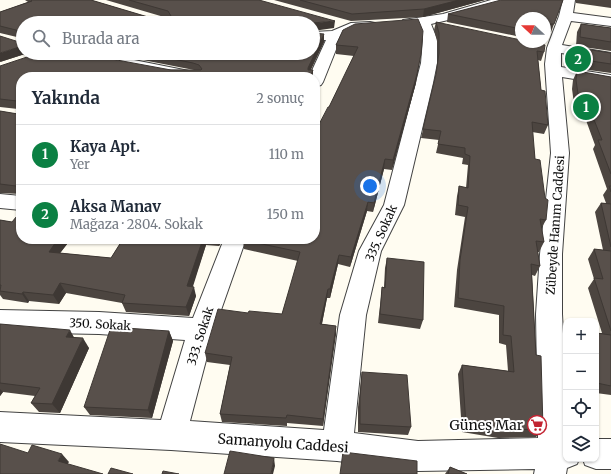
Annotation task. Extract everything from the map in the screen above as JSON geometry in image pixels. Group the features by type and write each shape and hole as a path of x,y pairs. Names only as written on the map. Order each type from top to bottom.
{"street":[{"path":"394,24 423,22 487,6 503,0"},
{"path":"568,8 611,22"},
{"name":"Zübeyde Hanım Caddesi","path":"558,464 549,314 551,254 560,153 550,54 568,8"},
{"path":"423,22 454,29"},
{"name":"335. Sokak","path":"337,446 353,315 370,251 394,205 425,83 429,63 430,39 423,22"},
{"path":"320,34 336,29 380,25"},
{"path":"319,72 336,29"},
{"path":"550,54 611,56"},
{"path":"550,54 611,80"},
{"path":"115,60 171,72"},
{"path":"0,201 16,203"},
{"name":"333. Sokak","path":"171,435 201,330 233,244"},
{"name":"350. Sokak","path":"0,321 99,323 201,330"},
{"name":"Samanyolu Caddesi","path":"0,427 171,435 337,446 418,456 558,464"},
{"path":"599,454 611,454"}],"building":[{"path":"31,0 91,0 145,16 16,16 16,30 0,26 0,12 32,1"},
{"path":"129,0 259,0 317,16 171,16 168,11"},
{"path":"300,0 459,0 424,9 352,14"},
{"path":"501,0 563,0 554,24 551,24 551,12 515,12 515,28 448,14"},
{"path":"320,17 335,21 320,22"},
{"path":"418,19 423,31 417,74 393,160 385,159 374,203 368,202 351,257 339,255 330,289 328,289 320,324 336,326 323,419 287,415 286,418 220,414 232,357 205,353 218,309 248,313 249,311 282,314 300,252 262,244 320,244 320,122 358,47 336,45 343,30 355,24"},
{"path":"436,22 515,39 515,48 545,48 544,52 537,51 541,90 545,91 548,125 532,122 535,159 540,160 545,198 548,200 546,220 540,219 544,242 536,241 540,266 531,264 536,355 541,356 543,429 503,430 466,425 462,365 514,372 511,336 503,335 504,306 458,298 460,260 468,207 458,205 459,186 468,188 470,156 465,154 465,148 438,144 441,131 423,129 436,74 439,53 439,33"},
{"path":"581,24 611,28 611,42 580,37"},
{"path":"320,34 324,34 320,42"},
{"path":"0,36 16,41 16,48 0,53"},
{"path":"579,48 611,53 611,64 578,59"},
{"path":"18,60 117,60 171,70 202,69 199,65 178,60 312,60 308,70 313,70 312,72 16,72 16,101 0,99 0,66"},
{"path":"577,71 611,77 611,174 598,140 602,140 587,102 579,101 576,80"},
{"path":"0,111 16,114 16,186 0,184"},
{"path":"601,203 611,204 611,247"},
{"path":"16,217 16,244 55,244 49,252 111,258 120,244 201,244 187,286 194,287 186,307 122,303 125,295 60,283 53,295 23,292 22,294 0,291 0,220 12,222"},
{"path":"594,249 611,251 611,331 594,278 603,279"},
{"path":"387,258 424,262 423,320 380,314 382,287 385,288"},
{"path":"0,324 70,330 66,337 83,338 52,404 31,403 40,388 0,383"},
{"path":"111,327 169,331 148,410 84,407"},
{"path":"599,333 611,335 611,386 599,383"},
{"path":"362,372 407,375 411,427 360,424"},
{"path":"0,444 28,453 32,445 62,454 58,461 103,474 0,474"},
{"path":"230,451 274,458 271,474 224,474"},
{"path":"343,452 417,461 417,474 340,474"},
{"path":"450,467 467,474 448,474"},
{"path":"111,468 133,474 108,474"},
{"path":"163,471 179,474 162,474"}],"place":[{"name":"Aksa Manav","path":"578,59"},
{"name":"Kaya Apt.","path":"586,107"},
{"name":"Güneş Mar","path":"537,425"}]}
